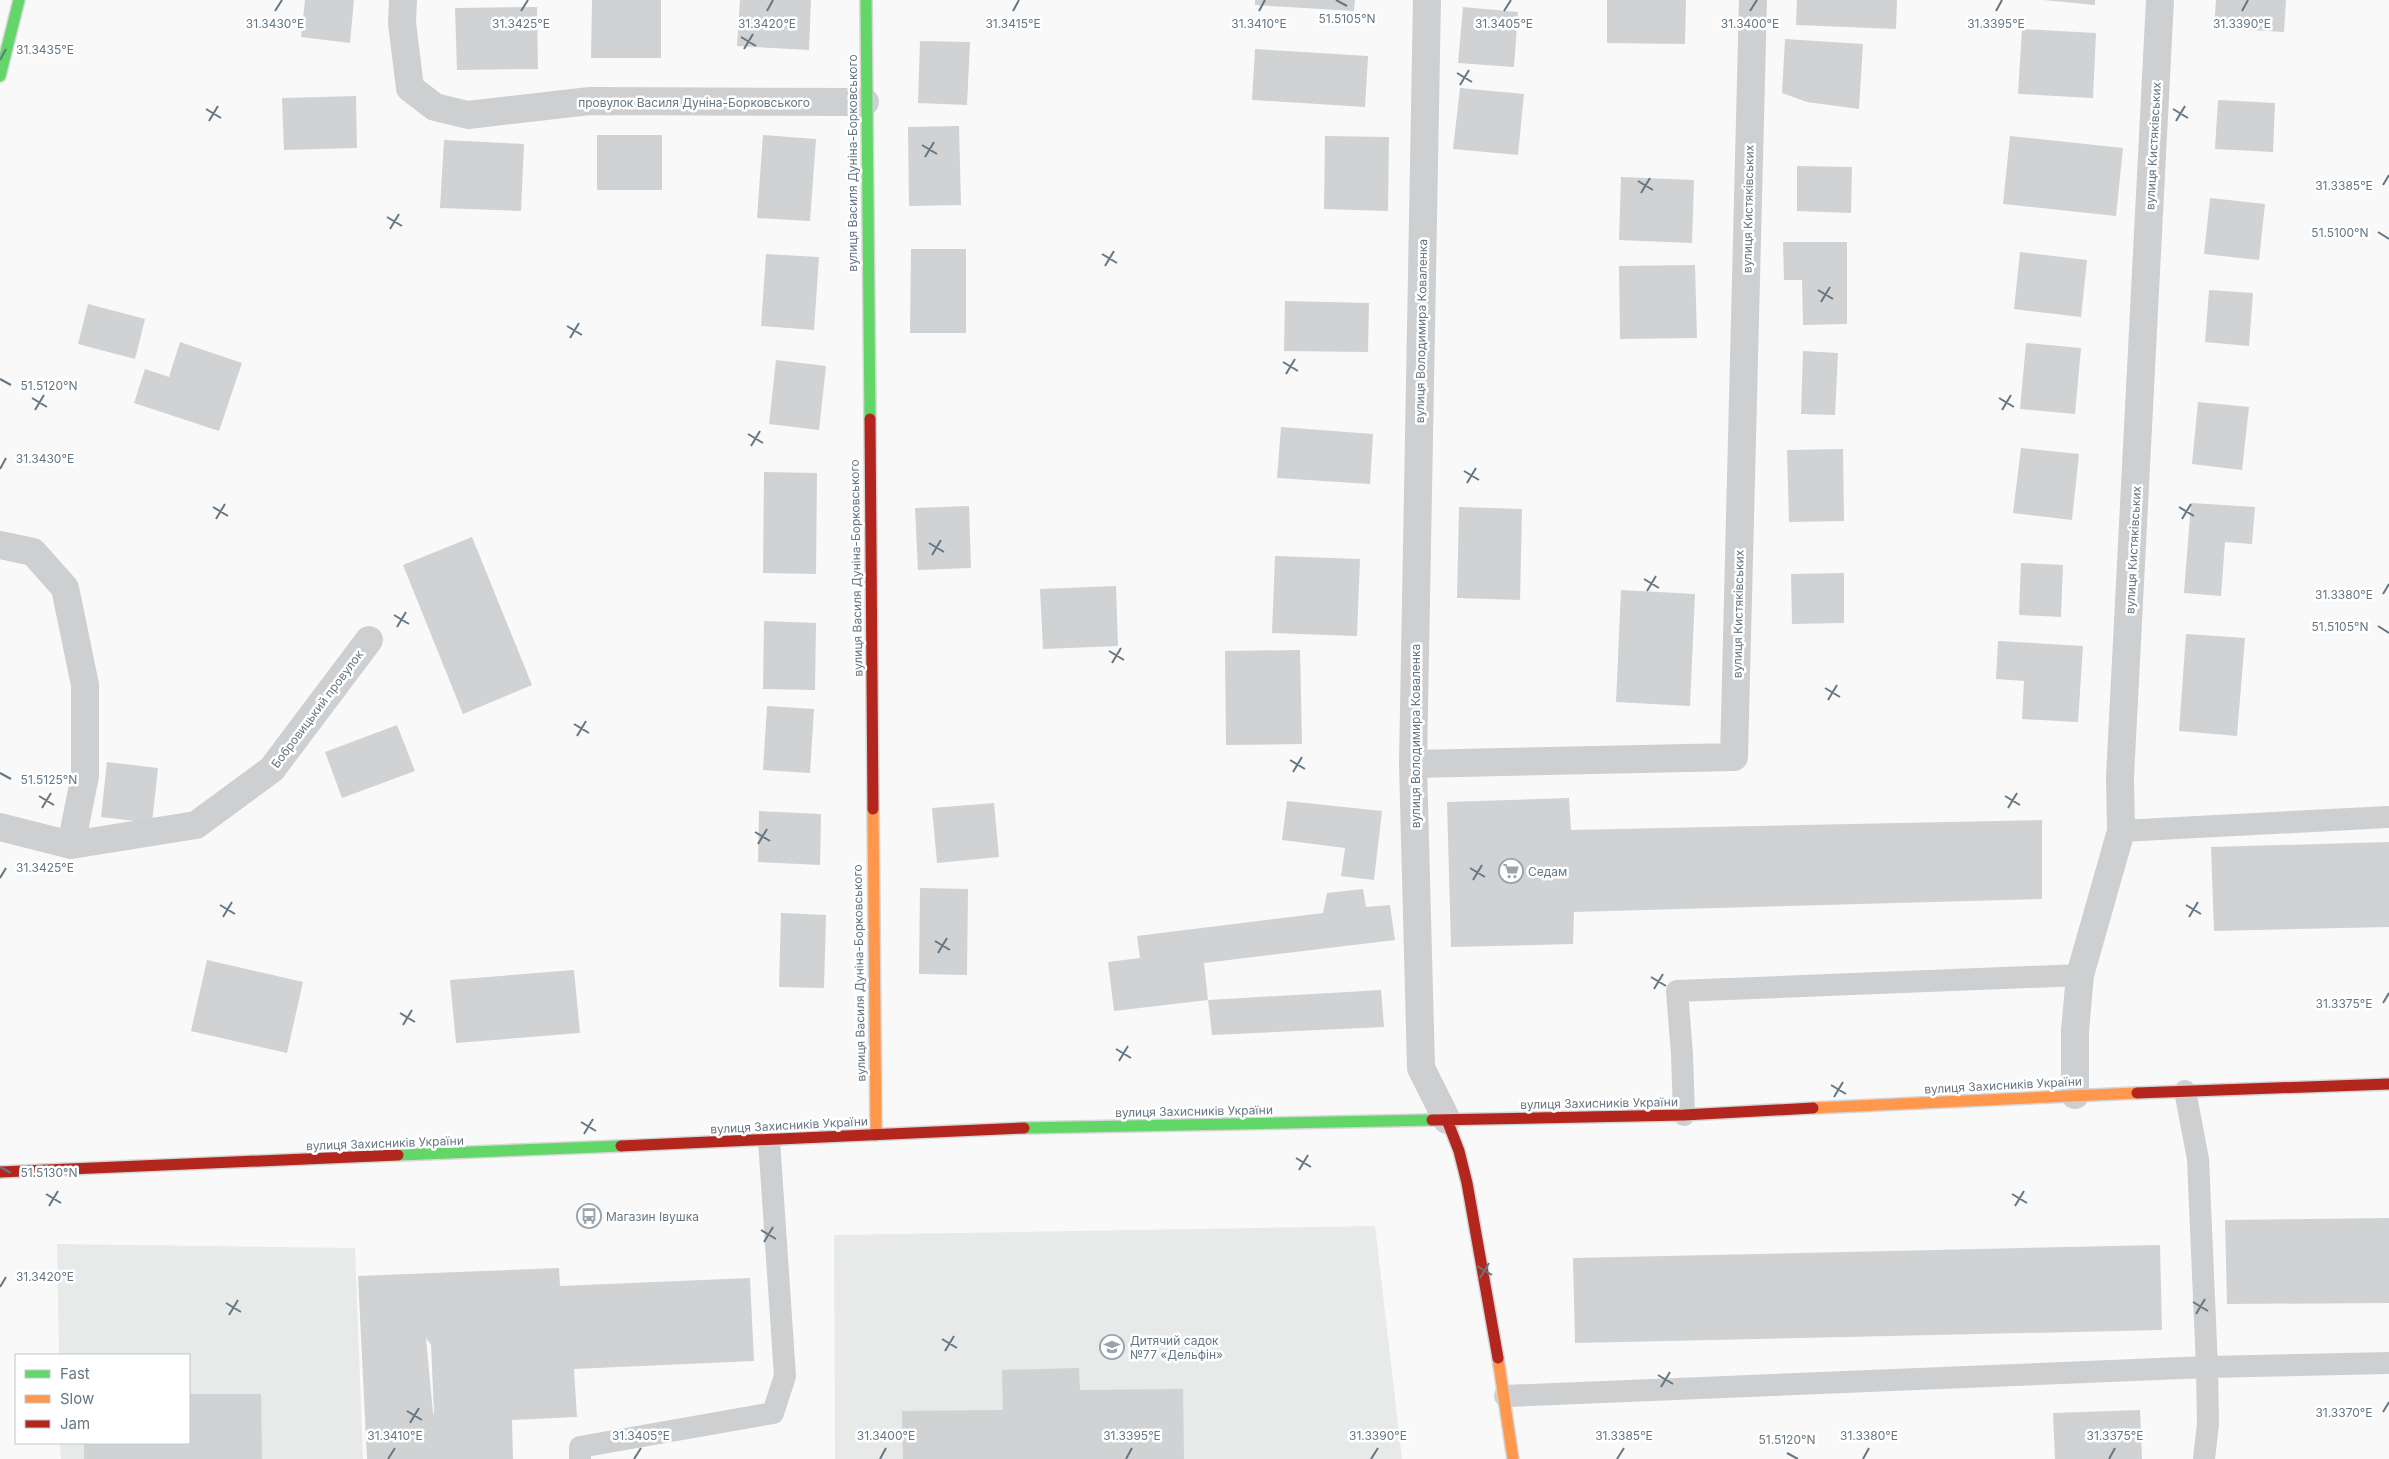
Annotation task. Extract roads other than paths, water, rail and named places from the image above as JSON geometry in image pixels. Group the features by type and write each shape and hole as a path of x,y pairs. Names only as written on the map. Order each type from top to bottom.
{"street":[{"path":"0,76 20,0"},
{"name":"провулок Василя Дуніна-Борковського","path":"403,0 402,22 410,88 435,108 468,115 590,101 865,102"},
{"name":"вулиця Василя Дуніна-Борковського","path":"866,0 865,102 876,1135"},
{"name":"вулиця Володимира Коваленка","path":"1427,0 1413,764 1421,1068 1457,1141 1505,1396 1513,1459"},
{"name":"вулиця Кистяківських","path":"1413,764 1734,757 1753,0"},
{"name":"вулиця Кистяківських","path":"2075,1095 2075,1031 2080,976 2121,831 2120,777 2160,0"},
{"path":"0,545 33,552 65,588 85,685 85,776 71,845"},
{"name":"Бобровицький провулок","path":"0,827 71,845 196,825 272,769 369,640"},
{"name":"вулиця Захисників України","path":"0,1172 1058,1128 1684,1115 2075,1095 2389,1084"}],"lane":[{"path":"2121,831 2389,817"},
{"path":"1684,1115 1677,991 2080,976"},
{"path":"2185,1091 2198,1159 2207,1367 2208,1424 2204,1459"},
{"path":"580,1459 580,1447 773,1413 785,1376 769,1140"},
{"path":"1505,1396 2207,1367 2389,1363"}],"place":[{"name":"Седам","path":"1511,871"},
{"name":"Магазин Івушка","path":"589,1216"},
{"name":"Дитячий садок №77 «Дельфін»","path":"1112,1347"}]}
